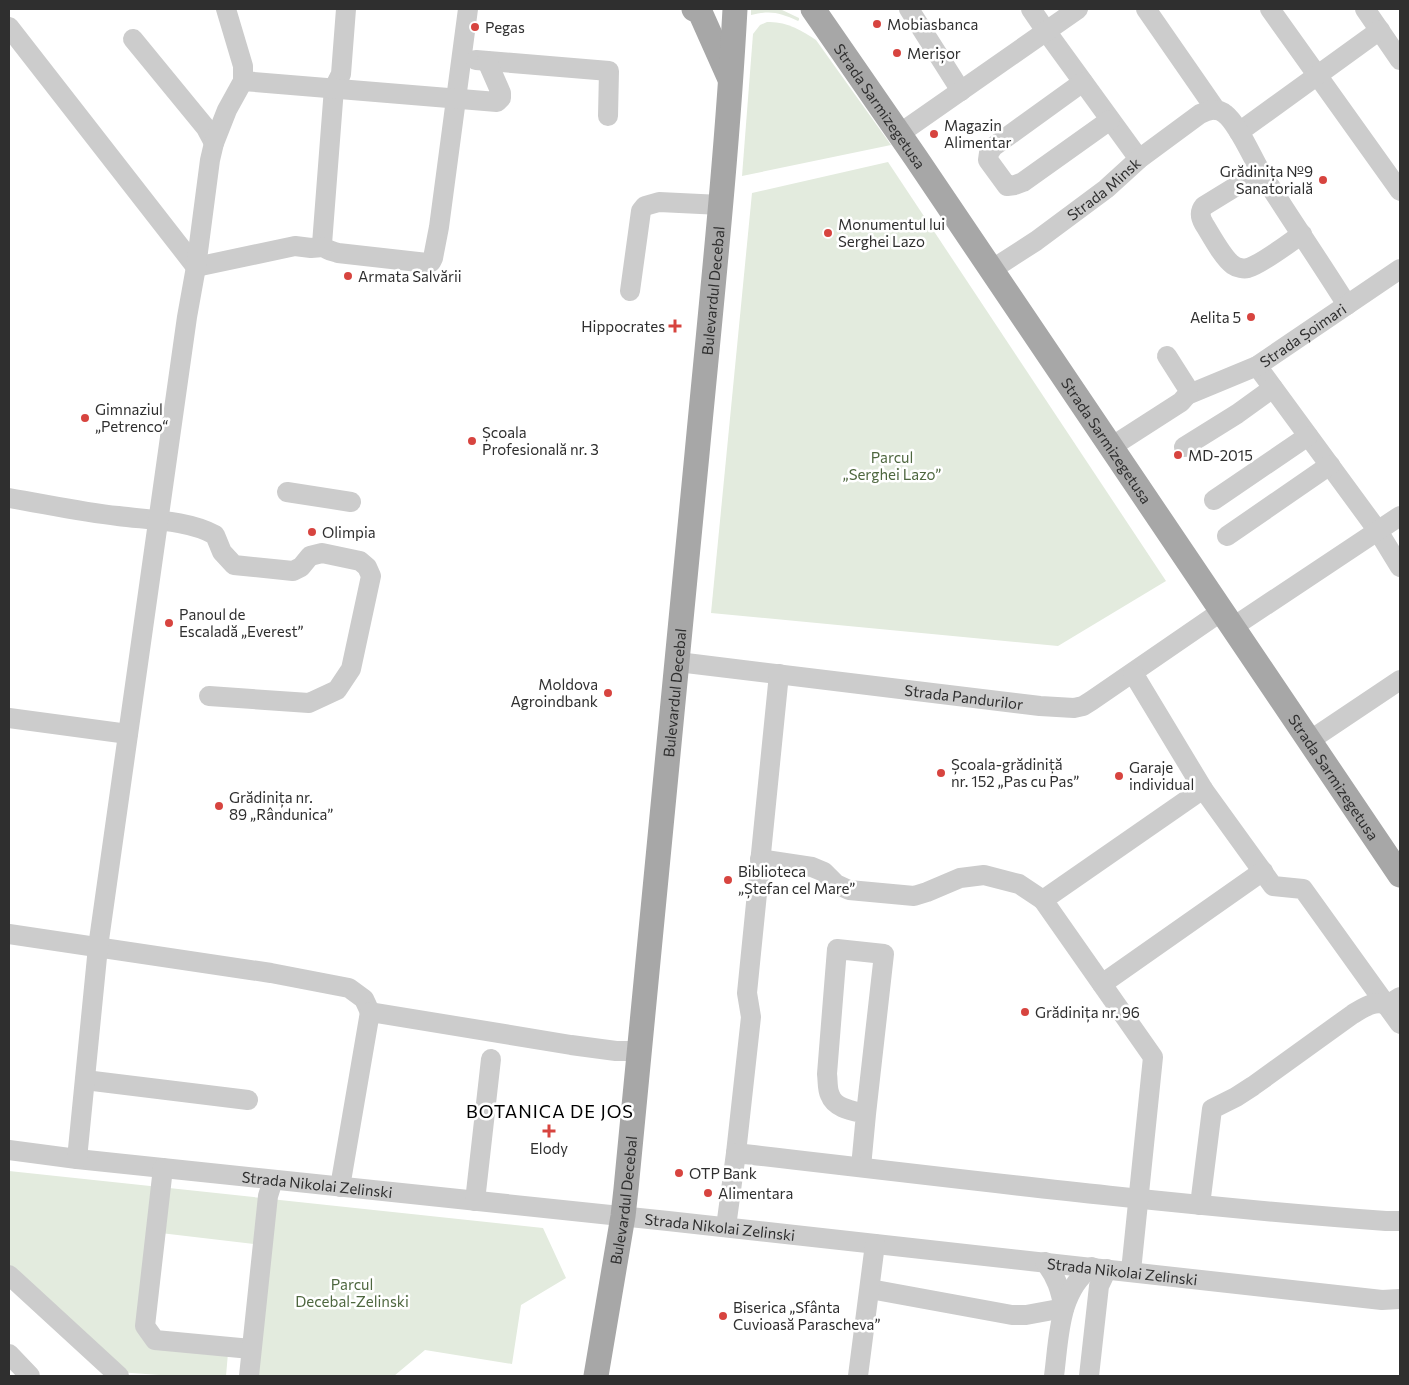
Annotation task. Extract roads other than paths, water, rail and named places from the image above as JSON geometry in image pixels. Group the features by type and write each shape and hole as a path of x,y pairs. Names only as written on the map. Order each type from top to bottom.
{"main road":[{"path":"694,9 700,12 732,81"},
{"name":"Bulevardul Decebal","path":"596,1376 623,1216 640,1051 721,205 732,81 735,9"},
{"path":"792,9 818,17"},
{"name":"Strada Sarmizegetusa","path":"818,17 1400,875"}],"street":[{"path":"77,1159 98,947 210,160 226,110 243,81 243,66 226,9"},
{"path":"324,247 322,244 334,88 340,74 346,9"},
{"path":"196,267 295,246 324,247 338,253 431,262 439,227 468,9"},
{"path":"909,9 961,91"},
{"path":"1031,9 1139,159"},
{"path":"899,134 1078,9"},
{"name":"Strada Șoimari","path":"1146,9 1216,110 1221,111 1227,116 1238,132 1347,304 1257,366 1378,531 1400,567"},
{"path":"1270,9 1400,191"},
{"path":"1365,9 1400,60"},
{"path":"9,27 196,267"},
{"path":"1238,132 1380,30"},
{"path":"133,39 206,128 214,143"},
{"path":"461,59 610,71 608,116"},
{"path":"243,81 490,102 499,101 501,93 487,61"},
{"path":"1083,82 993,147 989,153 988,160 1007,186 1015,185 1023,182 1110,120"},
{"name":"Strada Minsk","path":"991,270 1036,241 1106,189 1139,159 1200,114 1216,110"},
{"path":"1261,171 1204,206 1200,213 1204,224 1227,260 1237,268 1247,268 1256,265 1302,234"},
{"path":"630,291 641,211 645,206 659,202 721,205"},
{"path":"1347,304 1400,269"},
{"path":"1167,356 1188,389 1187,395"},
{"path":"1111,447 1181,402 1187,395 1257,366"},
{"path":"1184,447 1237,414 1273,388"},
{"path":"1214,500 1308,436"},
{"path":"1227,536 1330,465"},
{"path":"288,492 352,502"},
{"path":"9,498 117,516 158,520 204,529 215,535 222,552 234,565 293,571 301,567 310,556 322,553 360,561 367,567 371,576 351,669 337,690 309,703 208,696"},
{"name":"Strada Pandurilor","path":"678,662 1065,708 1083,706 1133,673 1378,531 1400,516"},
{"path":"1133,673 1203,789 1273,886 1303,889 1394,1001 1400,1024"},
{"path":"726,1227 751,1017 746,993 779,674"},
{"path":"1309,741 1400,680"},
{"path":"9,718 128,734"},
{"path":"1043,900 1203,789"},
{"path":"760,859 812,867 824,872 836,884 849,890 914,896 960,878 984,875 1019,884 1043,900 1153,1057 1131,1272"},
{"path":"1102,984 1263,871"},
{"path":"9,934 271,973 349,988 364,999 370,1012 340,1186"},
{"path":"861,1167 884,954 837,949 827,1074 829,1090 834,1102 845,1108 866,1114"},
{"path":"1200,1205 1212,1109 1253,1086 1368,1004 1394,1001"},
{"path":"370,1012 571,1045 616,1051 640,1051"},
{"path":"475,1201 490,1059"},
{"path":"85,1080 248,1100"},
{"name":"Strada Nikolai Zelinski","path":"9,1150 77,1159 726,1227 1382,1300 1400,1299"},
{"path":"736,1153 1139,1199 1288,1214 1400,1221"},
{"path":"163,1168 145,1326 155,1340 251,1349"},
{"path":"249,1376 268,1196 273,1180"},
{"path":"858,1376 875,1244"},
{"path":"1045,1262 1058,1284 1064,1308"},
{"path":"1054,1376 1064,1308 1071,1290 1084,1273 1099,1268 1099,1286 1089,1376"},
{"path":"9,1275 119,1376"},
{"path":"870,1290 1012,1315 1026,1315 1064,1308"},
{"path":"9,1354 30,1376"}],"place":[{"name":"Mobiasbanca","path":"877,24"},
{"name":"Pegas","path":"475,27"},
{"name":"Merișor","path":"897,53"},
{"name":"Magazin Alimentar","path":"934,134"},
{"name":"Grădinița №9 Sanatorială","path":"1323,180"},
{"name":"Monumentul lui Serghei Lazo","path":"828,233"},
{"name":"Armata Salvării","path":"348,276"},
{"name":"Aelita 5","path":"1251,317"},
{"name":"Hippocrates","path":"675,326"},
{"name":"Gimnaziul „Petrenco“","path":"85,418"},
{"name":"Școala Profesională nr. 3","path":"472,441"},
{"name":"MD-2015","path":"1178,455"},
{"name":"Olimpia","path":"312,532"},
{"name":"Panoul de Escaladă „Everest”","path":"169,623"},
{"name":"Moldova Agroindbank","path":"608,693"},
{"name":"Școala-grădiniță nr. 152 „Pas cu Pas”","path":"941,773"},
{"name":"Garaje individual","path":"1119,776"},
{"name":"Grădinița nr. 89 „Rândunica”","path":"219,806"},
{"name":"Biblioteca „Ștefan cel Mare”","path":"728,880"},
{"name":"Grădinița nr. 96","path":"1025,1012"},
{"name":"Elody","path":"549,1131"},
{"name":"OTP Bank","path":"679,1173"},
{"name":"Alimentara","path":"708,1193"},
{"name":"Biserica „Sfânta Cuvioasă Parascheva”","path":"723,1316"}],"district":[{"name":"BOTANICA DE JOS","path":"550,1111"}],"park label":[{"name":"Parcul „Serghei Lazo”","path":"892,466"},
{"name":"Parcul Decebal-Zelinski","path":"352,1292"}]}
